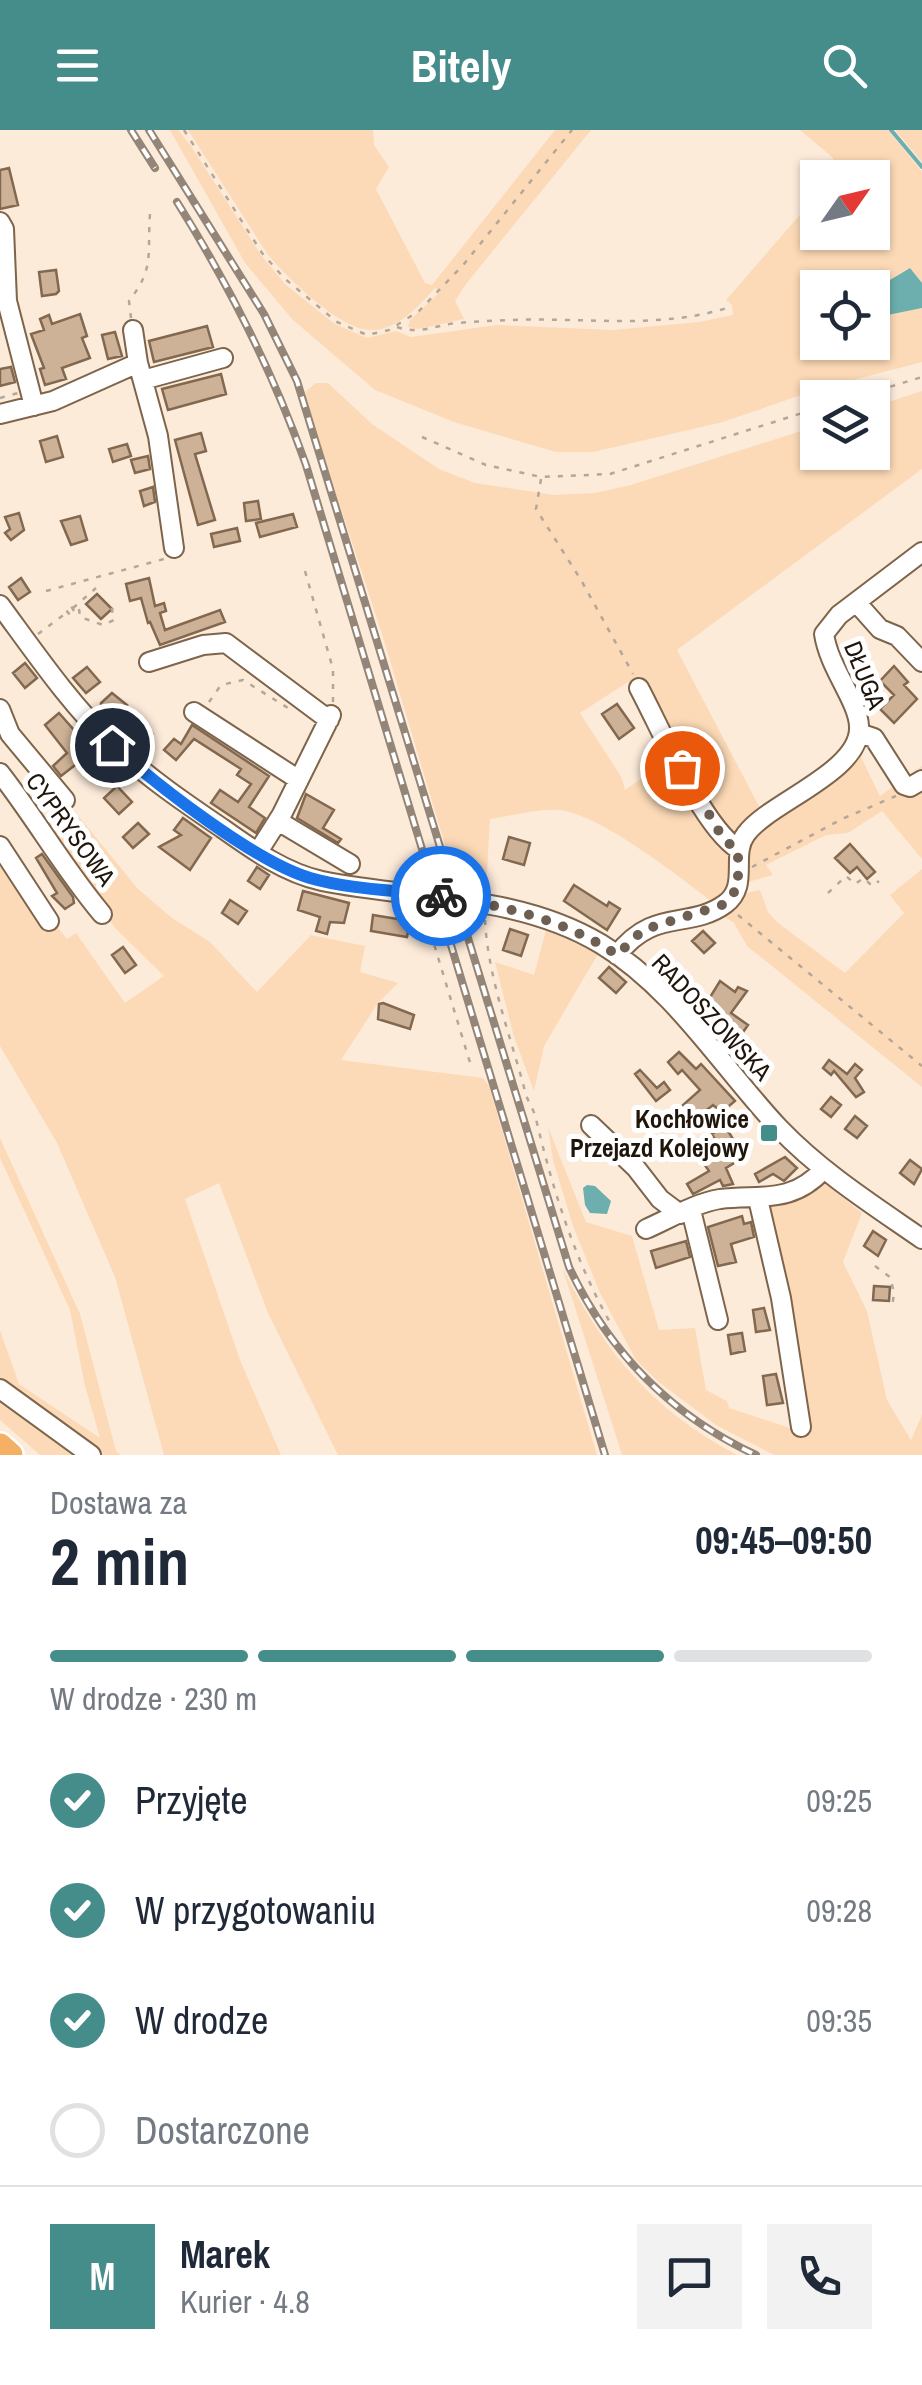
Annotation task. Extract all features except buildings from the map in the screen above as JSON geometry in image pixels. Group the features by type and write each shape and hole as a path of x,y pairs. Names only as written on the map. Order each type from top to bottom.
{"highway":[{"path":"0,1446 10,1455"}],"street":[{"path":"0,222 4,229 3,302 32,398"},
{"path":"133,330 160,450 174,548"},
{"path":"0,414 32,398 140,372 223,358"},
{"name":"DŁUGA","path":"738,850 748,830 807,789 853,749 859,732 856,714 832,668 824,634 856,602 914,558"},
{"path":"856,602 880,629 897,636 922,662"},
{"name":"RADOSZOWSKA","path":"0,605 72,702 112,745 162,786 258,852 308,878 485,904 556,923 617,955 652,982 762,1110 824,1169 922,1239"},
{"path":"148,662 203,645 226,643 330,718 258,852"},
{"path":"617,955 643,930 725,904 738,887 738,850 724,840 705,810 639,688"},
{"path":"0,709 10,734 65,800"},
{"path":"198,714 298,780"},
{"path":"859,732 874,738 898,779 916,783"},
{"name":"CYPRYSOWA","path":"0,773 32,814 72,878 102,914"},
{"path":"278,821 350,864"},
{"path":"0,846 50,922"},
{"path":"591,1125 636,1168 660,1199 686,1212 718,1320"},
{"path":"646,1230 722,1199 784,1194 824,1169"},
{"path":"758,1199 781,1298 801,1427"},
{"path":"0,1388 90,1455"}],"path":[{"path":"184,130 262,253 284,278 337,322 367,335 396,326 419,311 464,264 572,130"},
{"path":"129,301 146,279 150,214"},
{"path":"396,326 417,332 451,324 518,320 644,321 730,307"},
{"path":"890,386 922,376"},
{"path":"0,398 32,398"},
{"path":"422,437 486,465 541,477 610,474 800,414"},
{"path":"541,477 536,509 581,580 639,688"},
{"path":"46,591 168,558 173,556 174,548"},
{"path":"305,571 335,677 330,718"},
{"path":"33,638 66,613 71,614 96,588"},
{"path":"76,610 80,617 103,625 114,620 110,600"},
{"path":"198,714 221,686 234,680 249,682 292,711"},
{"path":"749,869 916,783"},
{"path":"828,892 846,876 854,884 864,878 872,886 878,881"},
{"path":"419,894 472,1069"},
{"path":"485,904 494,982 525,1093 536,1116 541,1148 578,1260 612,1326"},
{"path":"725,904 922,1066"},
{"path":"875,1266 890,1278 892,1308"}],"shaded area":[{"path":"170,130 178,130 191,146 261,255 286,285 335,324 367,338 396,331 411,337 497,325 613,330 733,315 732,305 726,300 800,215 800,250 890,250 890,160 834,160 800,130 888,130 922,172 922,283 907,269 890,280 890,270 800,270 800,360 890,360 890,315 922,308 922,362 853,380 800,380 800,396 723,422 593,452 556,452 454,422 375,390 293,320 245,263"},
{"path":"188,130 373,130 374,145 389,167 376,189 425,283 432,285 555,130 591,130 466,284 455,301 464,319 418,329 408,327 410,320 440,292 435,288 398,322 370,330 329,312 277,265"},
{"path":"895,130 922,130 922,162"},
{"path":"316,383 328,383 372,424 439,469 475,483 554,495 595,493 631,485 800,431 800,470 890,470 890,401 922,391 922,469 677,650 761,810 729,851 735,879 723,897 714,903 618,835 560,810 490,819 486,890 457,885 382,634 305,399 306,391","holes":["628,682 670,759 625,790 622,778 580,713"]},
{"path":"859,753 880,796 922,766 922,859 882,811 848,833 826,835 766,865 773,875 748,882 745,854 750,836"},
{"path":"67,802 138,889 172,918 210,942 257,992 311,935 365,946 360,972 398,983 378,1003 341,1060 483,1078 489,1086 597,1455 338,1455 268,1313 219,1183 185,1199 240,1360 281,1455 164,1455 115,1277 57,1143 0,1046 0,868 7,863 67,939 76,933 125,1003 164,976 116,929 42,825"},
{"path":"922,869 922,1087 747,946 734,923 720,914 742,894 760,890 768,912 777,922 845,973 904,913 890,895"},
{"path":"546,930 598,954 544,1046 534,1091 514,1037 495,962 534,975"},
{"path":"548,1127 586,1222 632,1236 659,1330 695,1328 706,1390 727,1401 729,1408 796,1430 761,1206 819,1179 862,1213 843,1262 867,1311 887,1400 911,1440 922,1415 922,1455 774,1455 716,1425 660,1383 636,1360 600,1293 573,1226 553,1160"},
{"path":"0,1138 80,1314 116,1451 121,1455 97,1455 0,1384 0,1330 19,1384 100,1438 70,1310 0,1158"},
{"path":"562,1267 595,1326 633,1376 680,1419 737,1455 622,1455"},
{"path":"0,1393 83,1455 40,1455 0,1420"}],"water":[{"path":"910,268 922,283 922,308 890,315 890,280"},
{"path":"595,1186 611,1201 607,1214 590,1213 583,1188"}],"waterway":[{"path":"891,130 922,167"}],"railway":[{"path":"131,130 155,168"},
{"path":"149,130 264,314 297,381 569,1267 603,1327 645,1378 696,1421 756,1455"},
{"path":"177,202 249,330 306,465 605,1455"}],"way so far":[{"path":"441,896 532,914 579,932 617,955 643,930 725,904 738,887 738,850 724,840 682,768"}],"place":[{"name":"Kochłowice Przejazd Kolejowy","path":"769,1133"}],"route":[{"path":"112,745 242,842 296,873 334,883 441,896"}]}
